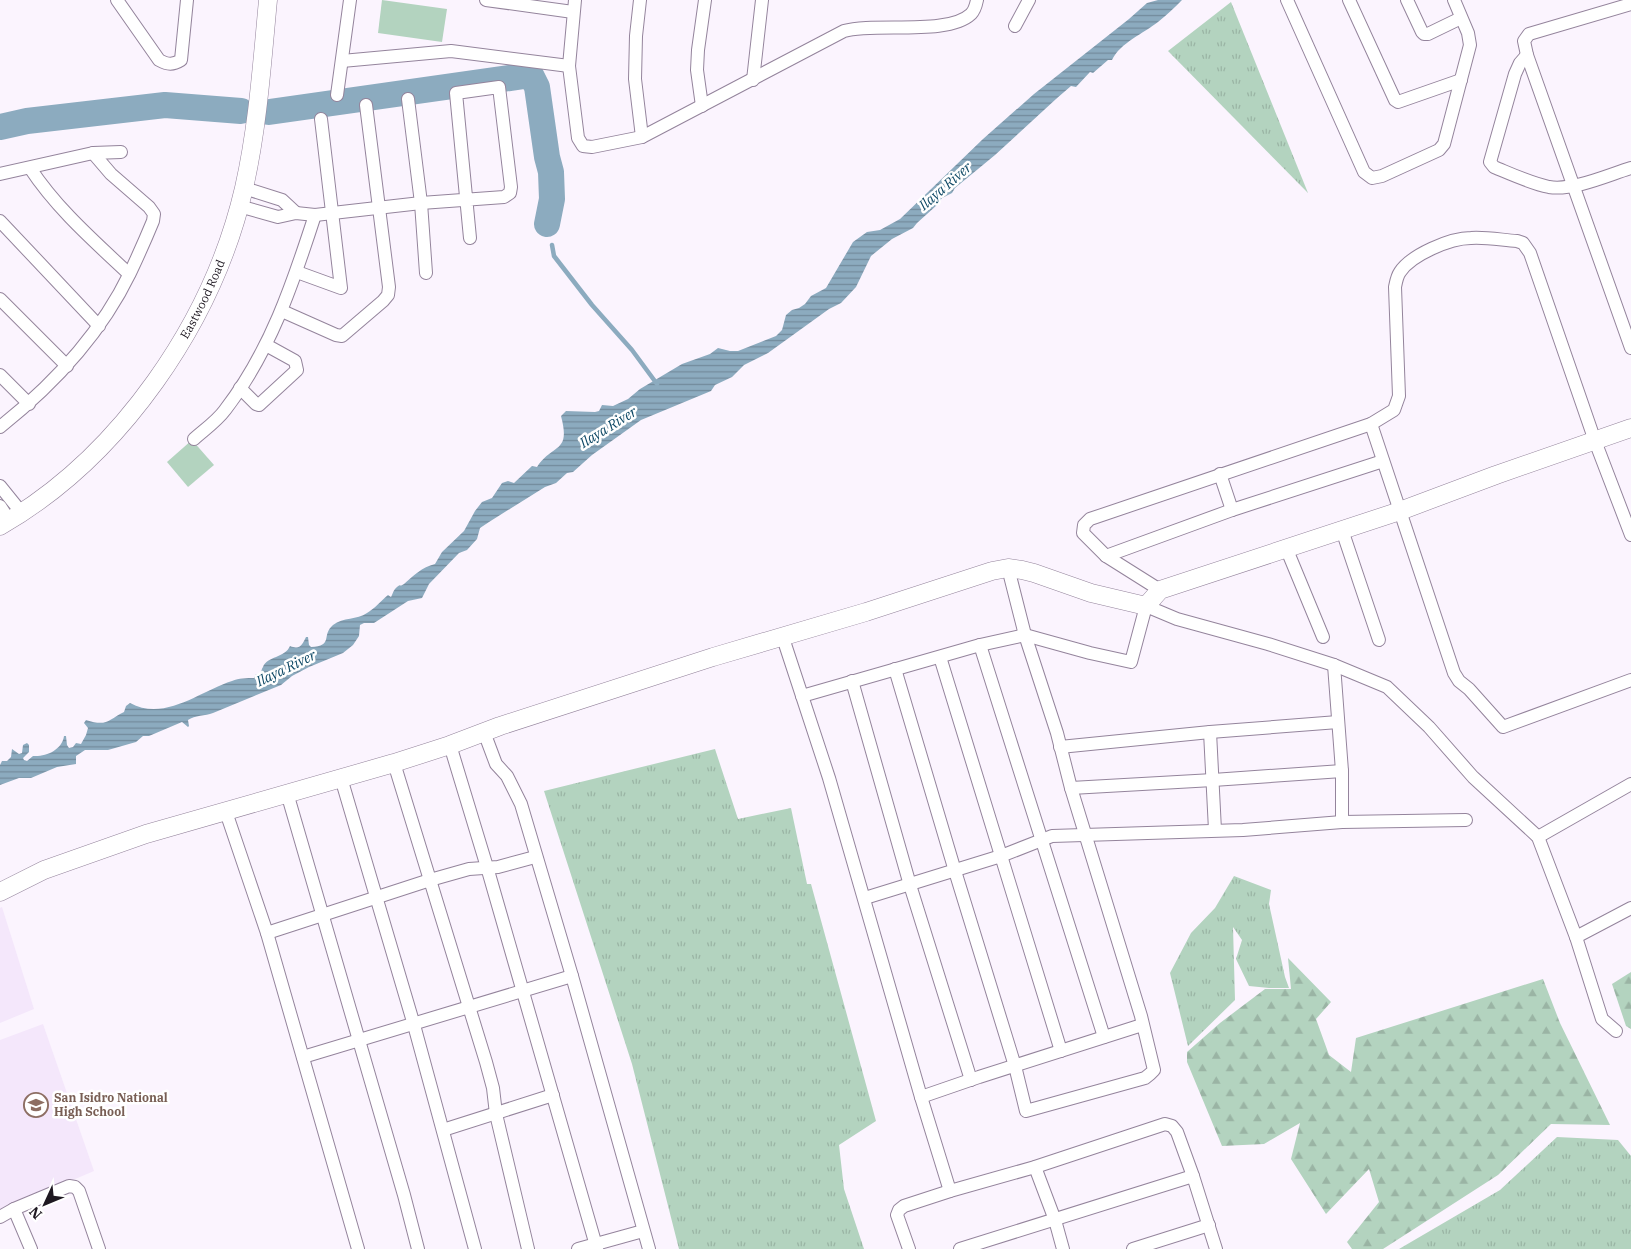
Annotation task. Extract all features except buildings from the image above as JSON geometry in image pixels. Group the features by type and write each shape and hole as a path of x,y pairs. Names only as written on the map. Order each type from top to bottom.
{"street":[{"path":"117,0 159,60 166,64 174,64 181,60 187,0"},
{"name":"Eastwood Road","path":"8,516 50,492 109,439 158,378 179,345 211,285 228,242 244,188 257,117 268,0"},
{"path":"336,95 350,0"},
{"path":"486,0 574,6 569,66 578,138 583,146 592,147 642,137 844,31 857,27 898,28 957,22 970,15 977,0"},
{"path":"640,0 636,36 635,79 642,137"},
{"path":"702,106 697,70 705,0"},
{"path":"753,80 762,0"},
{"path":"1015,26 1029,0"},
{"path":"1287,0 1364,172 1372,178 1382,176 1442,148 1470,45 1468,33 1454,0"},
{"path":"1349,0 1395,100 1398,102 1461,80"},
{"path":"1407,0 1424,34 1428,34 1461,18"},
{"path":"1631,5 1529,34 1524,42 1631,348"},
{"path":"342,61 451,51 569,66"},
{"path":"1527,55 1520,63 1515,74 1490,162 1494,167 1542,185 1556,188 1574,186 1631,168"},
{"path":"239,206 278,217 296,213 316,215 421,203 467,199 504,197 510,193 499,87 456,94 467,199 470,238"},
{"path":"408,99 421,203 426,273"},
{"path":"282,311 342,336 388,295 366,105"},
{"path":"296,272 342,288 321,119"},
{"path":"0,174 93,153 121,152"},
{"path":"0,426 29,404 67,366 99,326 129,274 153,221 154,214 149,207 111,174 93,153"},
{"path":"30,168 59,205 84,232 129,274"},
{"path":"244,188 282,200 296,213"},
{"path":"194,439 224,412 266,345 282,311 316,215"},
{"path":"0,221 99,326"},
{"path":"1160,590 1106,556 1084,533 1084,525 1090,519 1371,424 1394,410 1399,396 1395,286 1398,274 1406,264 1417,257 1446,243 1470,238 1508,240 1523,243 1530,253 1595,441 1631,535"},
{"path":"0,299 67,366"},
{"path":"240,388 258,405 297,370 295,361 266,345"},
{"path":"0,375 29,404"},
{"path":"1371,424 1454,673 1459,681 1469,689 1503,727 1631,680"},
{"path":"802,696 980,645 1025,635 1131,662 1146,606 1160,590 1287,550 1631,428"},
{"path":"1106,556 1232,510 1383,461"},
{"path":"1220,474 1232,510"},
{"path":"0,486 8,516"},
{"path":"1342,530 1379,640"},
{"path":"1287,550 1323,637"},
{"path":"895,669 1015,1066 1026,1112 1145,1078 1154,1070 1142,1025 1025,635 1008,568"},
{"path":"0,892 44,870 146,834 394,763 712,657 783,638 986,573 1008,568 1034,573 1091,593 1146,606 1177,619 1268,644 1334,665 1387,687 1429,728 1473,777 1538,837 1576,937 1602,1019 1616,1032"},
{"path":"783,638 864,898 921,1098 950,1191"},
{"path":"980,645 1104,1037"},
{"path":"940,657 1061,1051"},
{"path":"1334,665 1342,771 1342,822"},
{"path":"852,681 910,885 971,1080"},
{"path":"1060,747 1210,732 1338,722"},
{"path":"484,732 496,764 507,776 521,804 535,857 572,976 648,1249"},
{"path":"1210,732 1215,830"},
{"path":"450,745 597,1246"},
{"path":"394,763 486,1062 493,1088 496,1114 528,1249"},
{"path":"1071,788 1342,771"},
{"path":"341,778 414,1025 475,1249"},
{"path":"1538,837 1631,784"},
{"path":"287,793 418,1249"},
{"path":"226,812 267,933 358,1249"},
{"path":"864,898 1001,856 1052,836 1243,830 1342,822 1466,820"},
{"path":"267,933 430,880 469,869 498,867 535,857"},
{"path":"1576,937 1631,908"},
{"path":"303,1057 572,976"},
{"path":"921,1098 1142,1025"},
{"path":"443,1130 553,1095"},
{"path":"909,1249 897,1215 904,1206 1035,1167 1165,1124 1172,1126 1177,1132 1194,1176 1216,1249"},
{"path":"1035,1167 1055,1220 1063,1249"},
{"path":"960,1249 1194,1176"},
{"path":"0,1217 14,1209 69,1186 75,1187 79,1190 99,1249"},
{"path":"14,1209 31,1249"},
{"path":"1133,1249 1209,1226"},
{"path":"578,1249 597,1246 643,1230"}],"shaded area":[{"path":"2,907 34,1009 0,1023 0,908"},
{"name":"San Isidro National High School","path":"43,1024 94,1171 0,1211 0,1040"}],"green space":[{"path":"382,0 447,9 442,42 378,33"},
{"path":"1231,2 1308,193 1168,51"},
{"path":"192,440 214,465 188,487 167,462"},
{"path":"715,749 738,819 791,808 807,884 811,884 876,1121 839,1145 844,1189 864,1249 679,1249 632,1064 544,791"},
{"path":"1234,876 1271,890 1269,904 1289,988 1249,986 1236,959 1242,940 1233,927 1235,1000 1188,1046 1170,973 1191,933 1215,908"},
{"path":"1288,958 1331,1002 1316,1019 1329,1055 1351,1072 1356,1038 1543,979 1560,1023 1610,1125 1551,1124 1498,1175 1383,1249 1352,1249 1347,1242 1379,1202 1369,1169 1326,1214 1291,1159 1300,1123 1264,1144 1222,1146 1187,1062 1187,1052 1220,1023 1265,989 1291,989"},
{"path":"1631,972 1631,1029 1626,1026 1612,984"},
{"path":"1557,1137 1618,1140 1631,1156 1631,1249 1399,1249 1500,1190"}],"water":[{"name":"Ilaya River","path":"1158,0 1182,0 1158,22 1126,43 1112,60 1108,60 1093,73 1090,72 1076,87 1071,86 995,155 955,188 952,193 942,198 913,228 892,239 871,256 856,287 841,303 829,309 768,353 744,365 732,377 715,385 711,391 641,420 592,455 573,472 567,473 556,483 545,487 480,528 477,539 467,550 459,553 429,584 422,598 408,601 374,623 360,625 359,636 353,645 343,653 309,667 292,676 281,685 213,713 191,718 188,720 188,727 182,722 149,736 143,736 136,742 108,750 85,750 76,756 76,764 57,767 31,778 19,778 0,785 0,765 2,761 7,761 11,757 12,749 19,754 22,753 23,745 27,743 29,745 29,752 23,758 27,761 33,756 53,752 63,741 64,736 66,736 69,748 73,747 76,743 81,744 86,735 88,728 84,723 86,720 99,723 107,722 124,712 126,706 130,703 143,708 156,709 182,703 235,680 254,678 256,674 260,675 265,663 284,653 290,646 300,646 306,637 308,637 311,647 322,645 330,629 337,622 359,617 367,613 388,595 391,597 397,587 430,565 435,564 442,552 464,531 482,502 492,498 502,483 508,481 514,483 532,466 537,467 543,459 559,447 564,437 561,416 566,411 595,412 599,411 602,405 613,406 628,399 640,389 682,364 710,354 718,348 738,351 776,336 782,330 786,315 805,304 811,296 826,288 853,242 867,232 880,230 900,219 983,139 1034,94 1147,3"}],"waterway":[{"path":"269,112 531,75 537,87 547,157 551,172 552,199 547,224"},
{"path":"0,127 27,121 165,105 241,111"},
{"path":"552,245 554,256 592,305 632,350 657,384"}],"place":[{"name":"San Isidro National High School","path":"36,1105"}]}
